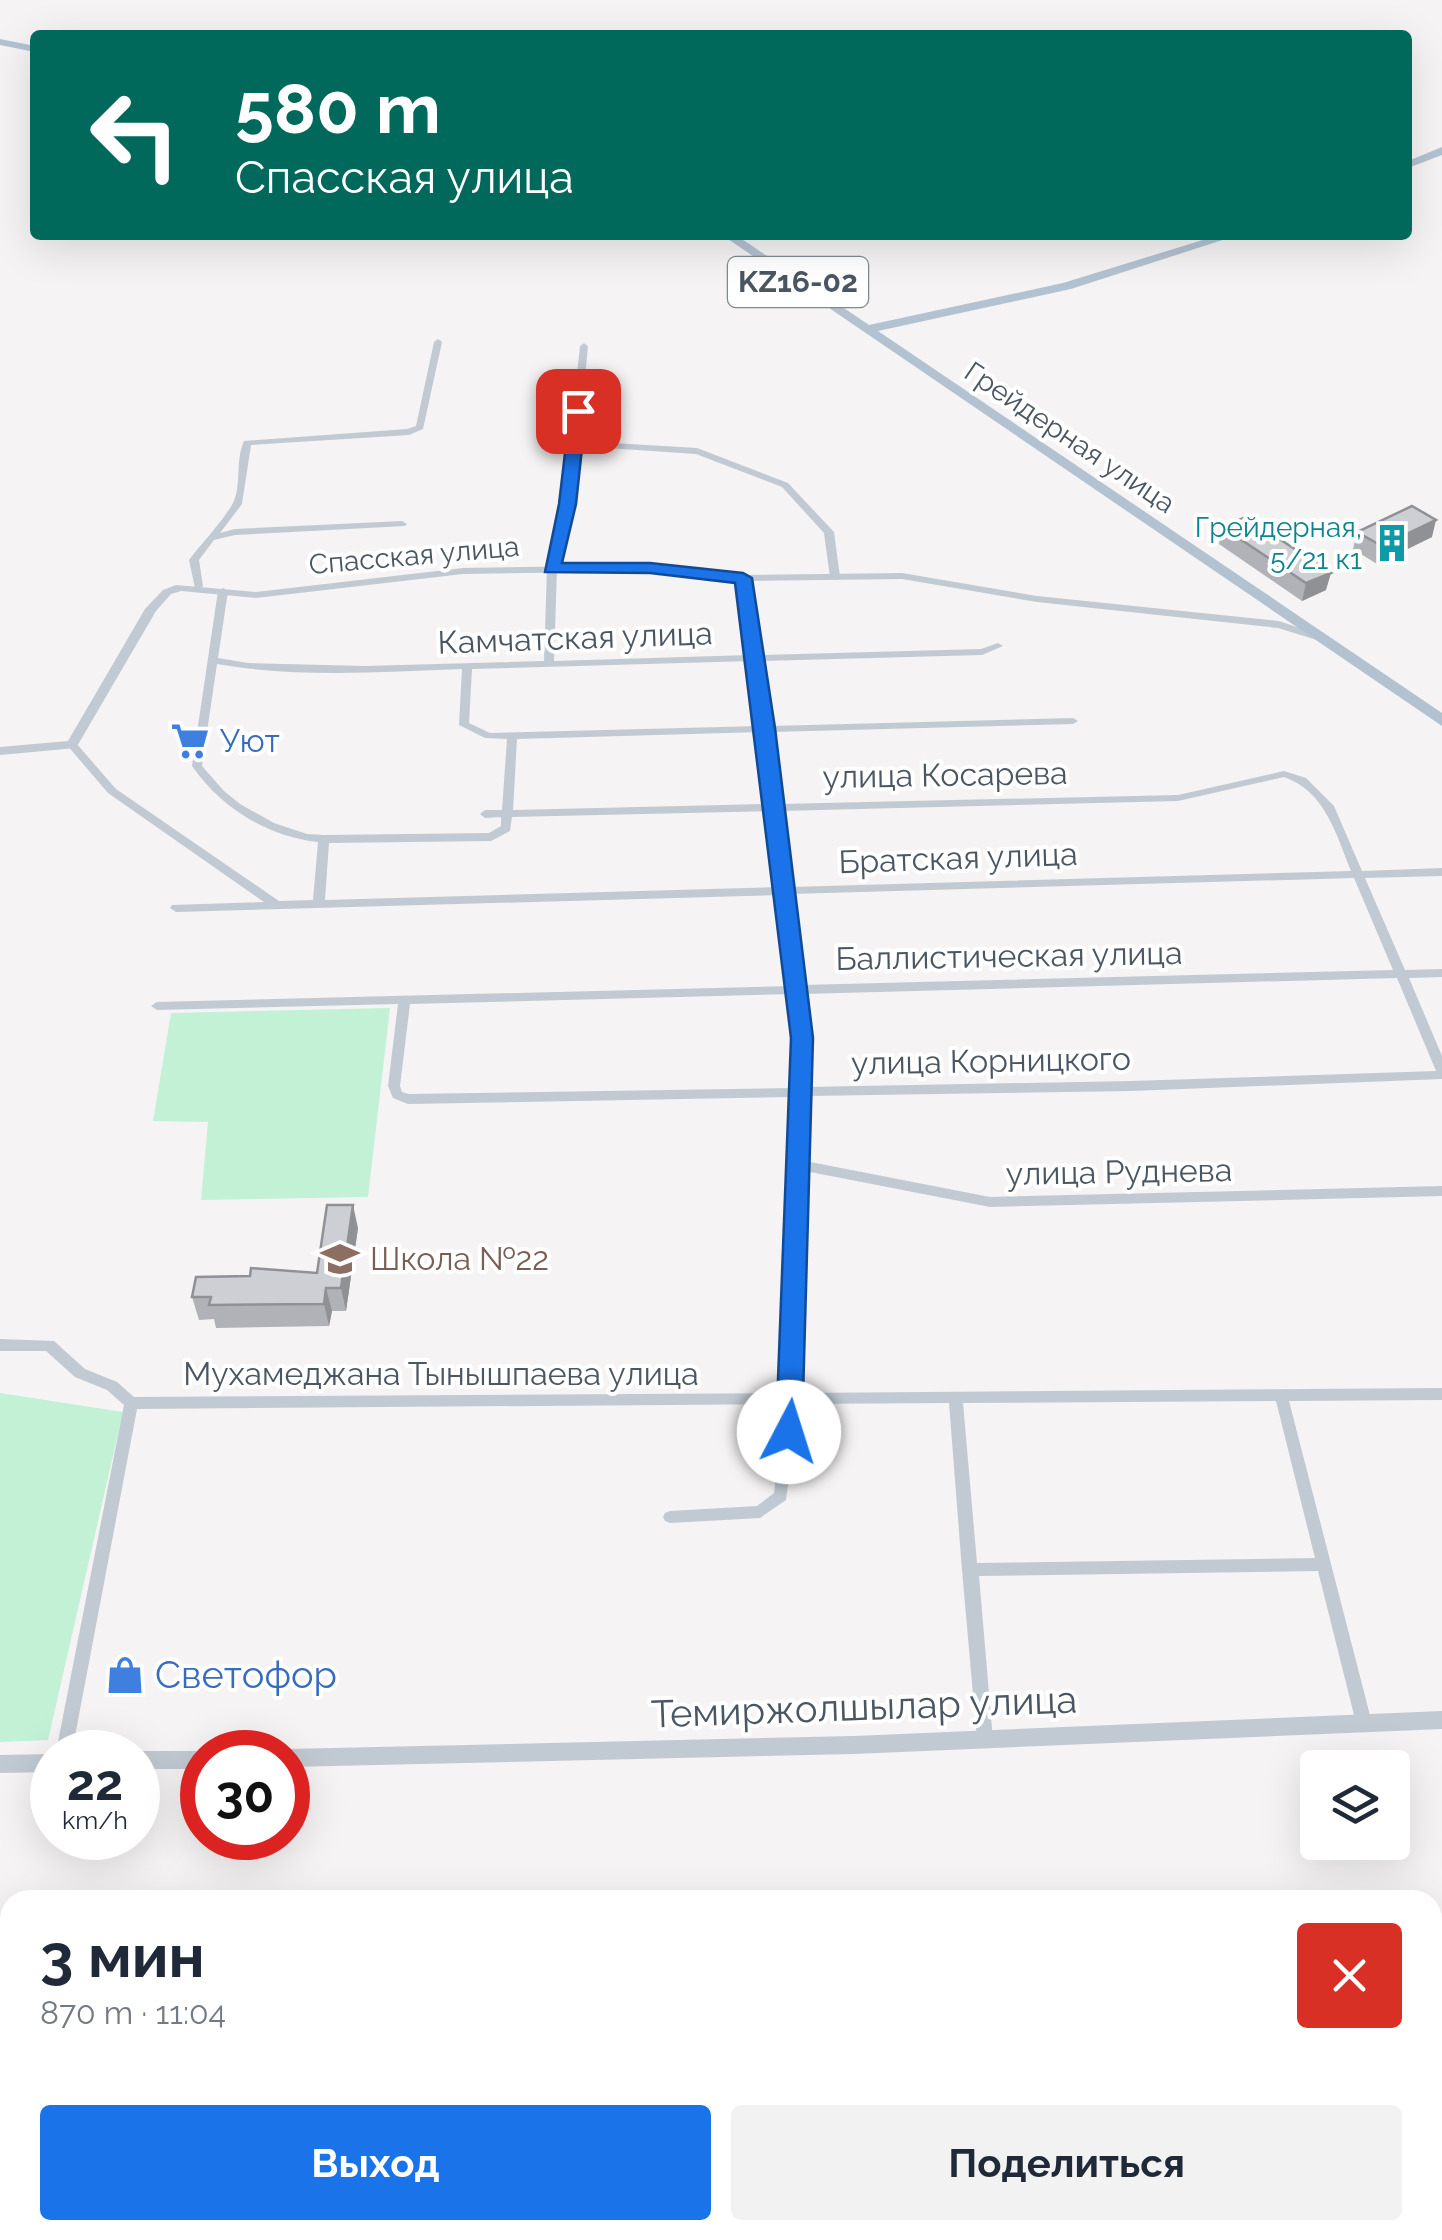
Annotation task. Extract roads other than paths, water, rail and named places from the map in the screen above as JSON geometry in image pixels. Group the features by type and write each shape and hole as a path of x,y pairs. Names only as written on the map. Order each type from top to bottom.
{"main road":[{"path":"0,42 30,48"},
{"path":"1412,163 1442,151"},
{"name":"KZ16-02","path":"736,240 869,329"},
{"path":"869,329 1066,286 1216,240"},
{"name":"Грейдерная улица","path":"869,329 1442,721"}],"street":[{"path":"72,745 151,609 168,592 198,586 194,560 241,493 239,460 247,444 409,432 420,427 438,342"},
{"path":"549,664 552,568 568,504 584,346"},
{"path":"574,443 697,451 786,484 830,532 835,577"},
{"name":"Спасская улица","path":"211,538 235,532 402,524"},
{"name":"Спасская улица","path":"198,586 256,595 463,571 552,568 650,568 743,578 902,576 1037,599 1280,625 1320,637"},
{"path":"670,1517 760,1512 781,1496 794,1400 802,1038 766,728 743,578"},
{"path":"223,591 197,766 207,782 278,830 297,839 492,837 506,828 512,737"},
{"path":"1230,620 1257,614 1266,600"},
{"name":"Камчатская улица","path":"214,660 248,666 365,669 982,652 998,646"},
{"path":"467,667 464,724 472,732 512,737 1073,721"},
{"path":"0,751 72,745"},
{"path":"72,745 112,791 276,904"},
{"name":"улица Косарева","path":"485,814 1178,798 1284,774 1302,780 1330,808 1362,874"},
{"path":"319,902 324,839"},
{"name":"Братская улица","path":"176,908 1442,872"},
{"path":"1362,874 1398,974 1442,1072"},
{"name":"Баллистическая улица","path":"157,1006 1442,972"},
{"name":"улица Корницкого","path":"404,1000 394,1086 398,1095 408,1099 800,1092 1442,1072"},
{"name":"улица Руднева","path":"801,1164 990,1202 1442,1192"},
{"path":"0,1346 49,1345 80,1373 112,1386 131,1404 68,1730"},
{"name":"Мухамеджана Тынышпаева улица","path":"131,1404 1442,1394"},
{"path":"1281,1395 1364,1724"},
{"path":"956,1398 985,1740"},
{"path":"970,1570 1324,1564"},
{"name":"Темиржолшылар улица","path":"310,1757 985,1740 1442,1720"},
{"path":"0,1764 30,1763"}],"place":[{"name":"Грейдерная, 5/21 к1","path":"1392,543"},
{"name":"Уют","path":"190,741"},
{"name":"Школа №22","path":"340,1259"},
{"name":"Светофор","path":"125,1675"}]}
